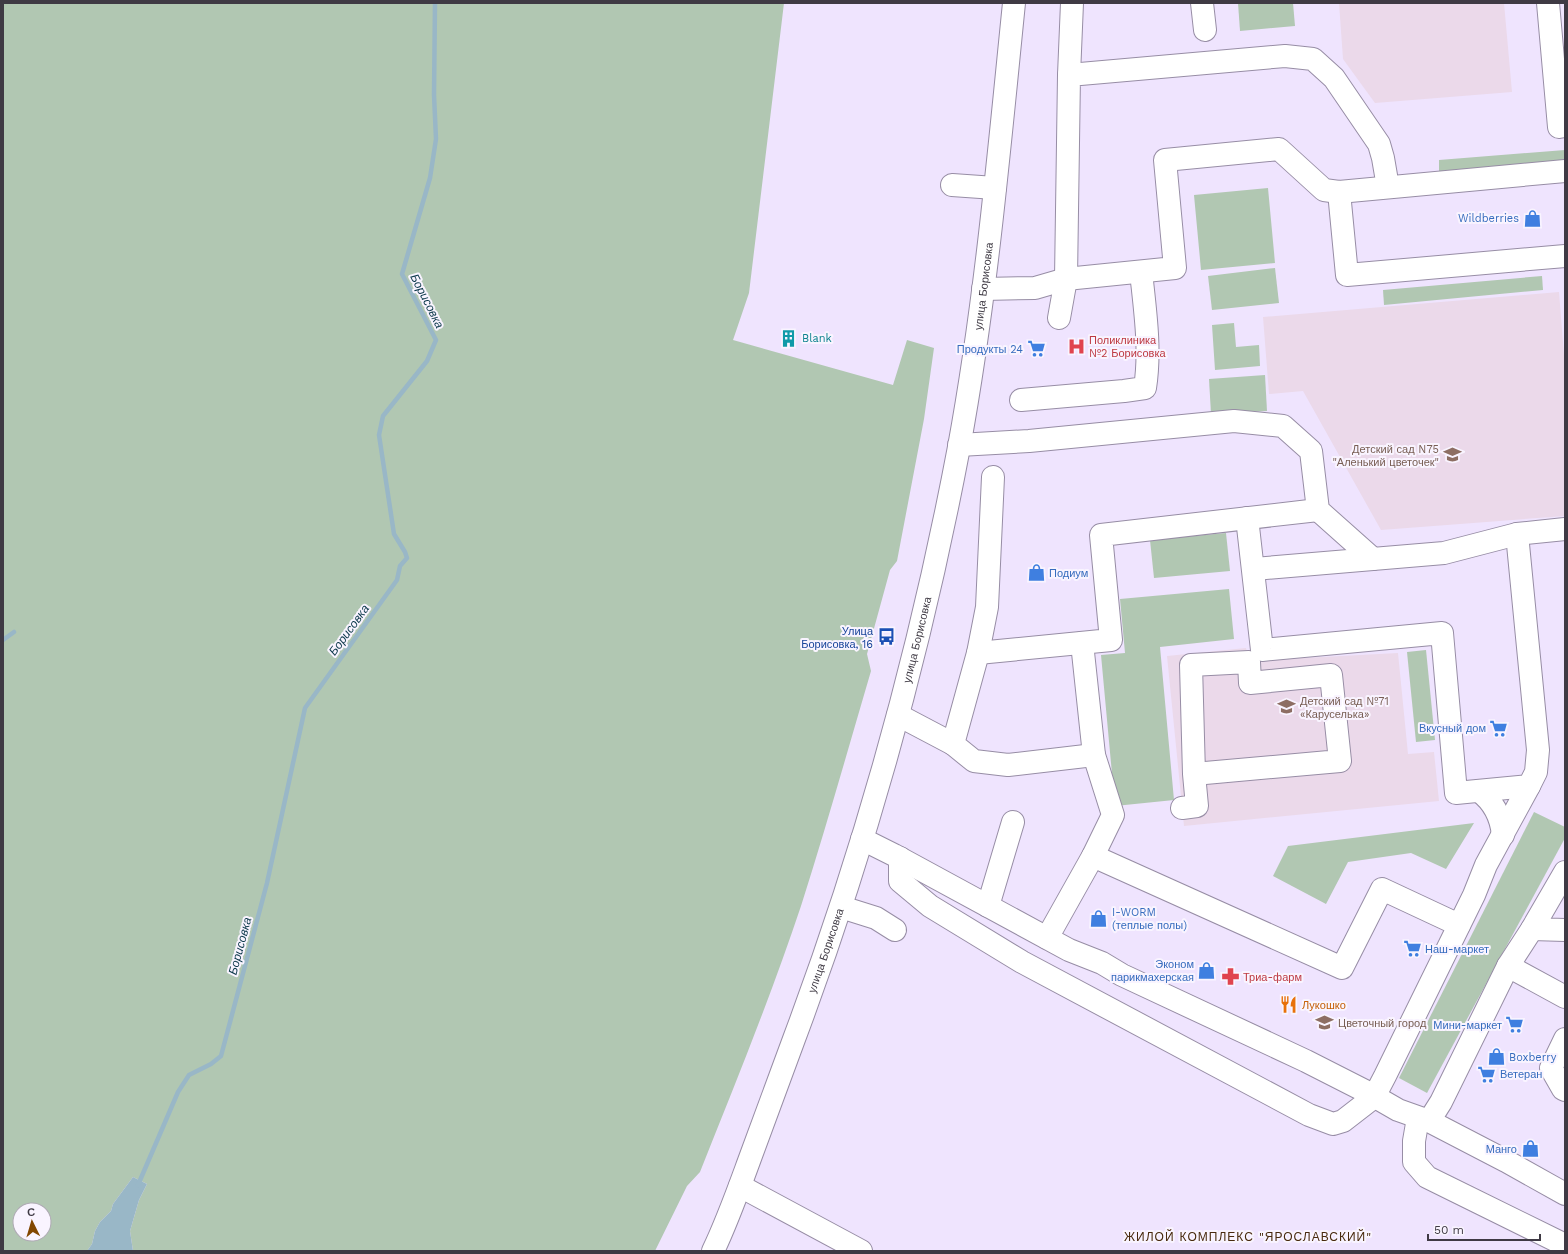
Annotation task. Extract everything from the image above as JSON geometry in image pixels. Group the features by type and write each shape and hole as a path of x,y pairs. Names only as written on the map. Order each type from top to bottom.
{"street":[{"name":"улица Борисовка","path":"712,1251 722,1232 740,1186 810,998 841,907 898,715 930,581 959,445 983,289 1014,3"},
{"path":"1059,318 1066,279 1069,75 1072,3"},
{"path":"1202,3 1205,30"},
{"path":"1548,3 1559,127 1565,126"},
{"path":"1069,75 1285,56 1313,59 1334,78 1378,144 1383,158 1388,187"},
{"path":"983,289 1035,288 1066,279 1175,268 1165,160 1279,149 1324,190 1339,192 1565,172"},
{"path":"952,185 995,188"},
{"path":"1339,192 1347,275 1565,256"},
{"path":"1021,400 1145,388 1148,368 1141,272"},
{"path":"959,445 1234,421 1283,426 1310,451 1318,510 1373,559"},
{"path":"953,744 978,653 987,607 993,477"},
{"path":"978,653 1111,640 1102,535 1318,510"},
{"path":"1248,518 1262,650 1442,633 1456,793 1529,786"},
{"path":"1254,569 1444,553 1517,534 1565,529"},
{"path":"900,858 900,881 930,906 1022,962 1309,1115 1333,1124 1343,1121 1374,1097 1459,926 1486,866 1536,772 1538,758 1517,534"},
{"path":"1047,938 1093,856 1113,815 1094,755 1082,643"},
{"path":"1182,808 1197,806 1194,774 1191,665 1249,662 1250,683 1331,676 1340,761 1194,774"},
{"path":"898,715 953,744 974,762 1008,765 1094,755"},
{"path":"1479,791 1495,807 1501,821 1503,835"},
{"path":"988,906 1013,822"},
{"path":"862,839 900,858 1069,950 1102,963 1122,975 1306,1062 1398,1110 1424,1120 1506,1161 1565,1194"},
{"path":"1093,856 1342,968 1382,889 1459,926"},
{"path":"1565,872 1532,929 1508,966 1441,1102 1424,1120 1414,1141 1414,1162 1427,1177 1565,1245"},
{"path":"841,907 876,918 895,930"},
{"path":"1532,929 1565,930"},
{"path":"1508,966 1565,997"},
{"path":"1565,1039 1551,1068 1565,1090"},
{"path":"740,1186 861,1251"}],"shaded area":[{"path":"1339,3 1504,3 1512,92 1375,103 1343,59"},
{"name":"Детский сад N75 \"Аленький цветочек\"","path":"1559,292 1565,368 1565,516 1381,530 1303,391 1269,394 1263,317"},
{"name":"Детский сад №71 «Каруселька»","path":"1246,648 1249,661 1398,653 1408,754 1434,752 1439,801 1184,826 1167,656"}],"green space":[{"path":"3,3 784,3 749,293 733,340 893,385 907,340 934,348 924,419 897,561 890,570 867,654 871,671 801,906 765,1007 700,1172 687,1186 655,1251 133,1251 130,1231 139,1200 147,1184 133,1177 113,1204 111,1211 100,1222 95,1231 92,1244 87,1251 3,1251"},
{"path":"1238,3 1293,3 1295,26 1240,31"},
{"path":"1565,150 1565,163 1439,173 1439,160"},
{"path":"1268,188 1275,263 1201,270 1194,195"},
{"path":"1275,268 1279,303 1212,310 1208,276"},
{"path":"1542,276 1543,290 1384,305 1383,290"},
{"path":"1234,323 1236,347 1259,345 1260,366 1215,370 1212,325"},
{"path":"1265,375 1267,411 1211,414 1209,379"},
{"path":"1226,533 1230,571 1154,578 1150,540"},
{"path":"1229,589 1234,639 1160,647 1174,800 1115,806 1101,655 1125,653 1120,599"},
{"path":"1426,650 1435,740 1416,742 1407,652"},
{"path":"1534,812 1565,827 1565,838 1427,1093 1399,1078"},
{"path":"1474,823 1446,869 1411,853 1348,862 1326,904 1273,876 1288,846"}],"water":[{"path":"133,1177 147,1184 139,1200 130,1231 133,1251 87,1251 92,1244 95,1231 100,1222 111,1211 113,1204"}],"waterway":[{"name":"Борисовка","path":"138,1185 178,1092 189,1075 211,1064 221,1056 267,883 305,708 397,580 400,566 407,558 394,534 379,435 383,416 427,361 436,340 402,274 430,178 436,139 434,95 435,3"},
{"path":"3,640 14,632"}],"place":[{"name":"Wildberries","path":"1532,218"},
{"name":"Blank","path":"789,338"},
{"name":"Поликлиника №2 Борисовка","path":"1076,346"},
{"name":"Продукты 24","path":"1036,349"},
{"name":"Детский сад N75 \"Аленький цветочек\"","path":"1452,455"},
{"name":"Подиум","path":"1036,573"},
{"name":"Улица Борисовка, 16","path":"886,637"},
{"name":"Детский сад №71 «Каруселька»","path":"1287,707"},
{"name":"Вкусный дом","path":"1499,728"},
{"name":"I-WORM (теплые полы)","path":"1099,918"},
{"name":"Наш-маркет","path":"1412,949"},
{"name":"Эконом парикмахерская","path":"1207,970"},
{"name":"Триа-фарм","path":"1230,977"},
{"name":"Лукошко","path":"1289,1005"},
{"name":"Цветочный город","path":"1325,1023"},
{"name":"Мини-маркет","path":"1515,1025"},
{"name":"Boxberry","path":"1496,1057"},
{"name":"Ветеран","path":"1487,1074"},
{"name":"Манго","path":"1530,1149"}],"district":[{"name":"ЖИЛОЙ КОМПЛЕКС \"ЯРОСЛАВСКИЙ\"","path":"1248,1237"}]}
